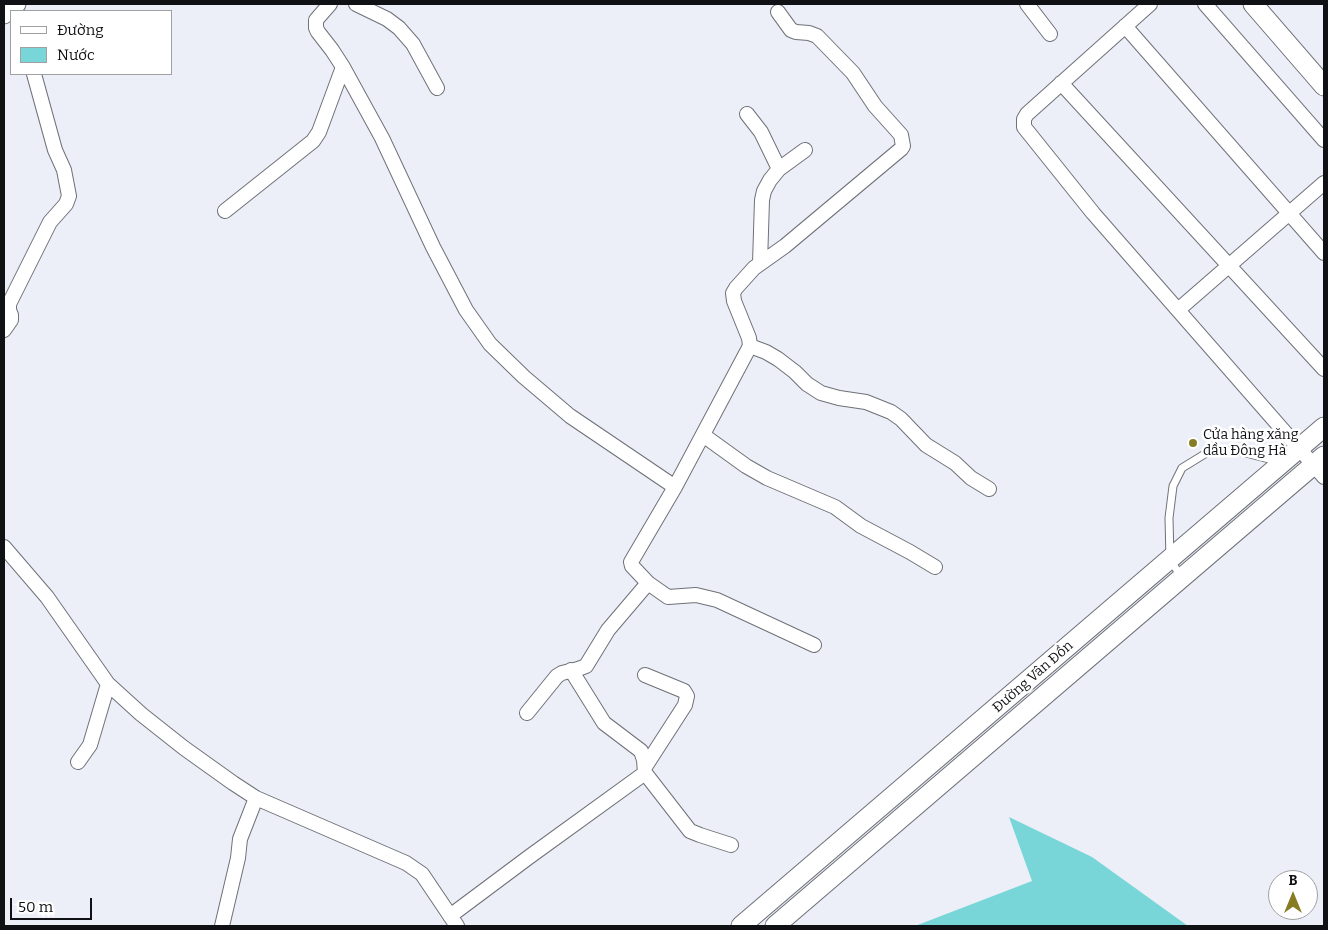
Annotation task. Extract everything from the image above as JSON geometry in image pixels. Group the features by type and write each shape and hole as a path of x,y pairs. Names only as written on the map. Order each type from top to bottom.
{"main road":[{"path":"4,14 17,4"},
{"path":"1253,4 1324,86"},
{"name":"Đường Vân Đồn","path":"741,926 1324,427"},
{"name":"Đường Vân Đồn","path":"775,926 1182,577 1321,466"},
{"path":"810,868 824,884"}],"street":[{"path":"330,4 316,20 316,28 343,67 382,138 433,247 466,310 490,344 524,377 570,416 675,487"},
{"path":"356,4 387,18 399,28 413,44 432,77 436,88"},
{"path":"1027,4 1050,34"},
{"path":"1150,4 1027,114 1024,119 1024,127 1093,213 1300,448 1321,466"},
{"path":"1205,4 1324,140"},
{"path":"778,12 791,30 817,36 853,73 877,108 901,135 903,146 785,246 754,268 736,288 733,293 734,302 749,338 750,346 675,487 631,560 632,566 648,582 668,597 696,595 717,600 814,645"},
{"path":"1125,26 1324,253"},
{"path":"225,211 313,140 319,132 343,67"},
{"path":"4,330 11,320 11,315 6,307 50,222 66,204 69,196 64,170 55,150 34,75"},
{"path":"1061,83 1324,369"},
{"path":"747,114 760,132 779,169"},
{"path":"760,263 764,191 779,169 805,150"},
{"path":"1178,310 1324,183"},
{"path":"750,346 778,359 807,384 821,393 866,402 891,412 901,419 926,446 955,463 988,489"},
{"path":"703,435 746,466 783,485 835,507 861,526 935,567"},
{"path":"4,547 47,597 108,684 141,714 184,748 256,798 406,864 422,874 454,921 529,857 645,770 685,705 688,696 684,692 645,675"},
{"path":"527,713 552,680 562,672 586,666 608,630 648,582"},
{"path":"571,670 604,722 641,751 645,770 690,830 700,835 731,844"},
{"path":"78,762 90,745 108,684"},
{"path":"222,926 238,858 240,839 256,798"}],"lane":[{"path":"1182,577 1170,560 1169,518 1172,486 1182,468 1208,452 1234,450 1284,462"}],"water":[{"path":"1009,817 1092,857 1188,926 915,926 1032,881"}],"place":[{"name":"Cửa hàng xăng dầu Đông Hà","path":"1193,443"}]}
